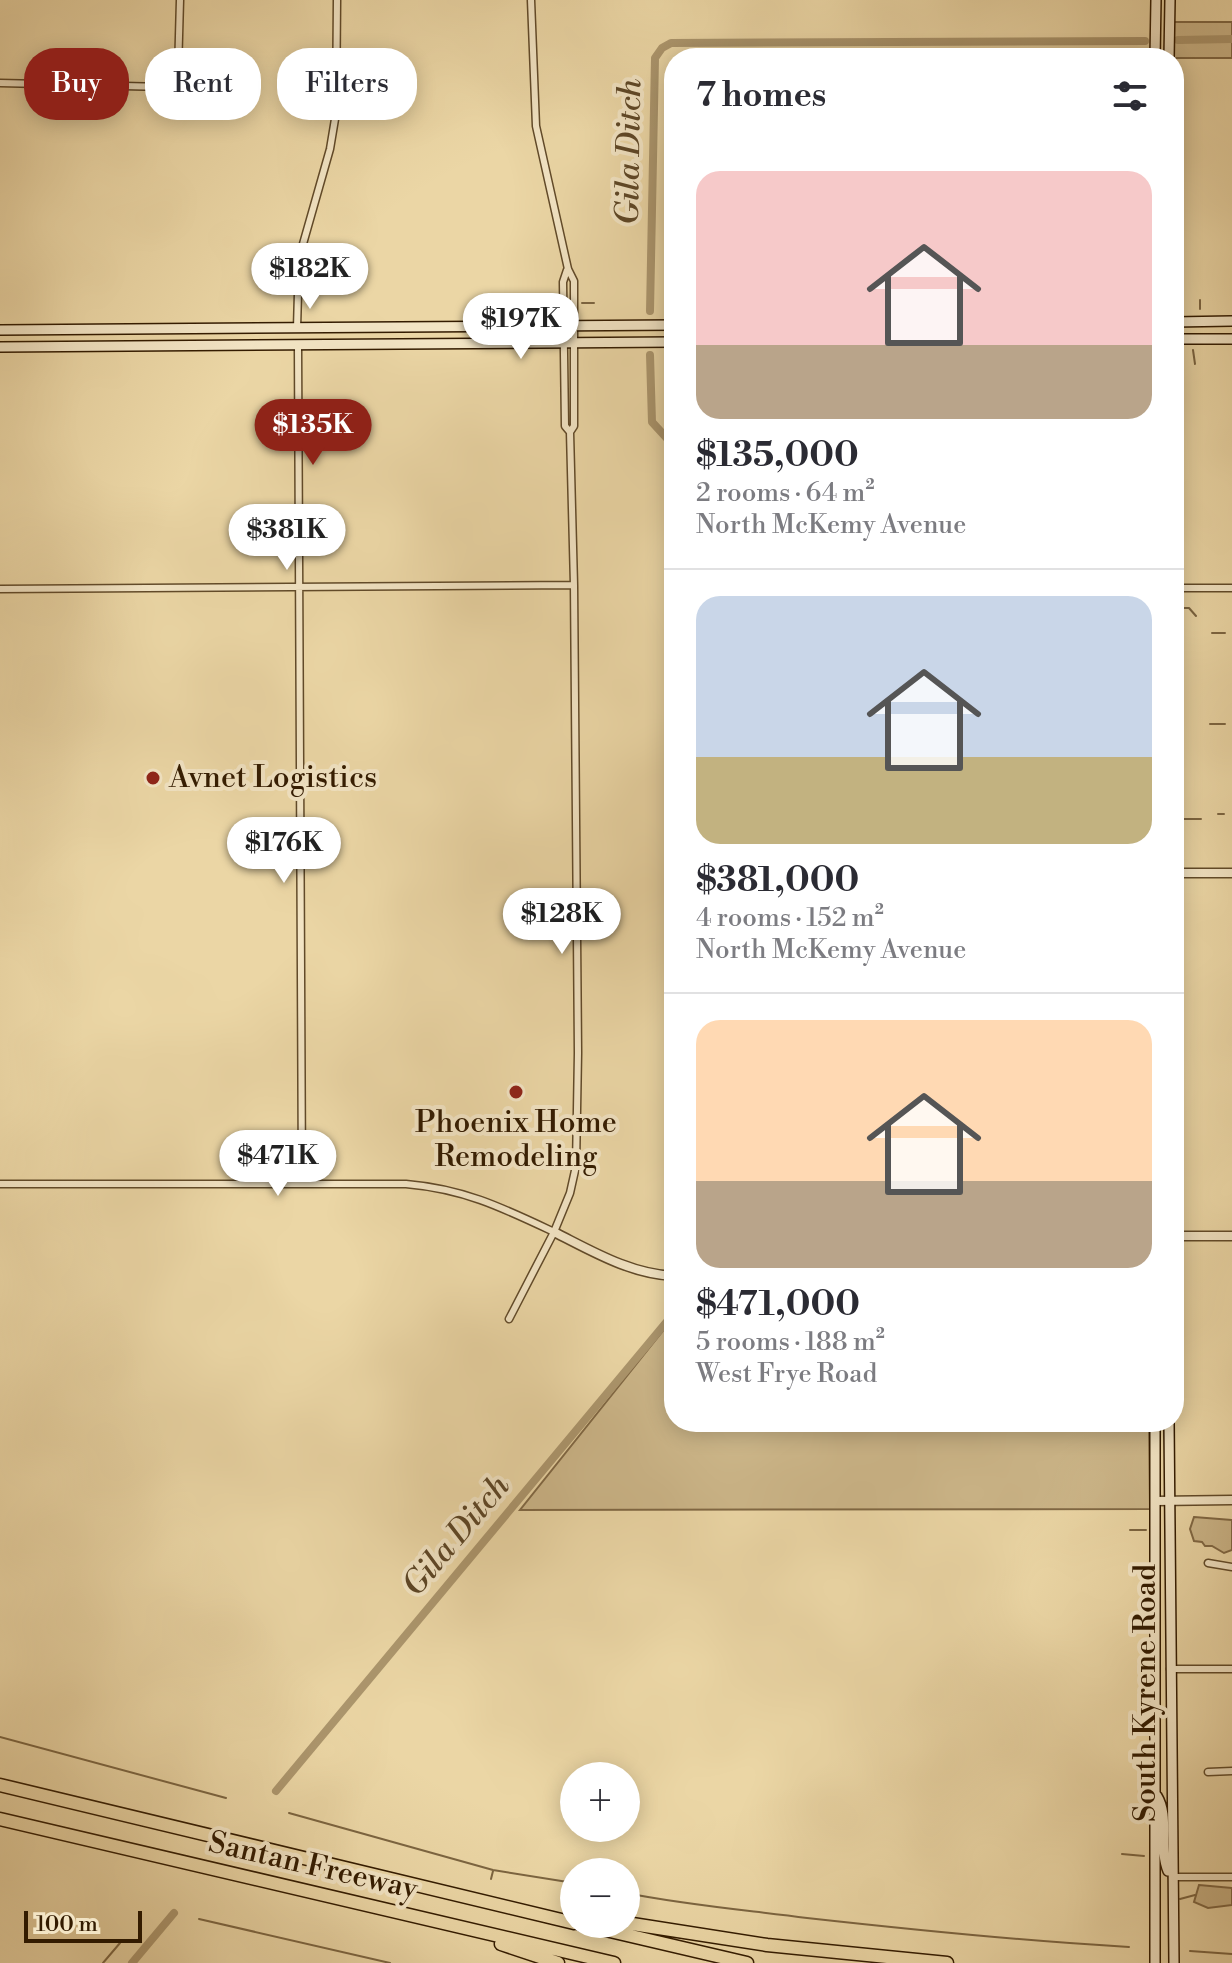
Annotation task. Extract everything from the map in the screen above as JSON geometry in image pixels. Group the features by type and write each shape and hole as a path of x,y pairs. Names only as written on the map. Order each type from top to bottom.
{"highway":[{"name":"Santan Freeway","path":"0,1785 560,1919"},
{"name":"Santan Freeway","path":"0,1819 614,1963"},
{"path":"480,1899 560,1911"},
{"path":"434,1921 558,1963"},
{"path":"640,1925 778,1947 947,1963"},
{"name":"Santan Freeway","path":"640,1938 747,1963"}],"main road":[{"path":"1155,48 1156,0"},
{"path":"1169,48 1170,0"},
{"path":"1184,322 1232,321"},
{"path":"0,330 664,325"},
{"path":"1184,339 1232,339"},
{"path":"0,347 664,342"},
{"name":"South Kyrene Road","path":"1155,1432 1155,1963"},
{"name":"South Kyrene Road","path":"1169,1432 1174,1963"},
{"path":"1156,1793 1162,1804 1163,1856 1171,1877"}],"street":[{"path":"0,83 165,87 178,72 180,0"},
{"path":"297,328 299,258 330,149 336,113 337,0"},
{"path":"509,1319 554,1232 570,1193 576,1166 578,1053 574,585 570,432 565,426 574,281 568,269 536,126 531,0"},
{"path":"298,347 302,1183"},
{"path":"0,589 574,585"},
{"path":"1184,588 1232,588"},
{"path":"1184,873 1232,873"},
{"path":"0,1184 406,1184 458,1191 489,1202 620,1264 642,1272 664,1275"},
{"path":"1184,1236 1232,1236"},
{"path":"1156,1501 1232,1500"},
{"path":"1208,1563 1232,1567"},
{"path":"1170,1669 1232,1669"},
{"path":"1208,1772 1232,1771"},
{"path":"1171,1877 1232,1877"}],"shaded area":[{"path":"1174,22 1232,22 1232,58 1184,58 1184,48 1174,48"},
{"path":"664,1330 664,1432 1149,1432 1150,1509 520,1510"},
{"path":"1194,1517 1232,1520 1232,1550 1224,1553 1194,1541 1190,1529"},
{"path":"1199,1885 1232,1888 1232,1905 1208,1908 1194,1902"}],"waterway":[{"name":"Gila Ditch","path":"1178,40 1232,39"},
{"name":"Gila Ditch","path":"650,311 655,58 662,48 671,43 1145,41"},
{"path":"1200,300 1200,309"},
{"path":"544,303 556,303"},
{"path":"582,303 594,303"},
{"path":"1193,350 1195,364"},
{"name":"Gila Ditch","path":"650,355 652,422 664,435"},
{"path":"1184,608 1189,608 1196,616"},
{"path":"1212,633 1225,633"},
{"path":"1210,724 1225,724"},
{"path":"1218,814 1224,814"},
{"path":"1184,819 1201,819"},
{"name":"Gila Ditch","path":"276,1791 664,1325"},
{"path":"1130,1530 1146,1530"},
{"path":"0,1737 226,1798"},
{"path":"289,1813 493,1870 560,1881"},
{"path":"1122,1854 1144,1856"},
{"path":"491,1879 493,1871"},
{"path":"640,1895 847,1922 1129,1947"},
{"path":"1180,1899 1195,1895"},
{"name":"Gila Ditch","path":"132,1963 174,1913"},
{"path":"199,1919 390,1963"},
{"path":"103,1963 120,1943"},
{"path":"1190,1951 1232,1954"}],"place":[{"name":"Avnet Logistics","path":"153,778"},
{"name":"Phoenix Home Remodeling","path":"516,1092"}]}
